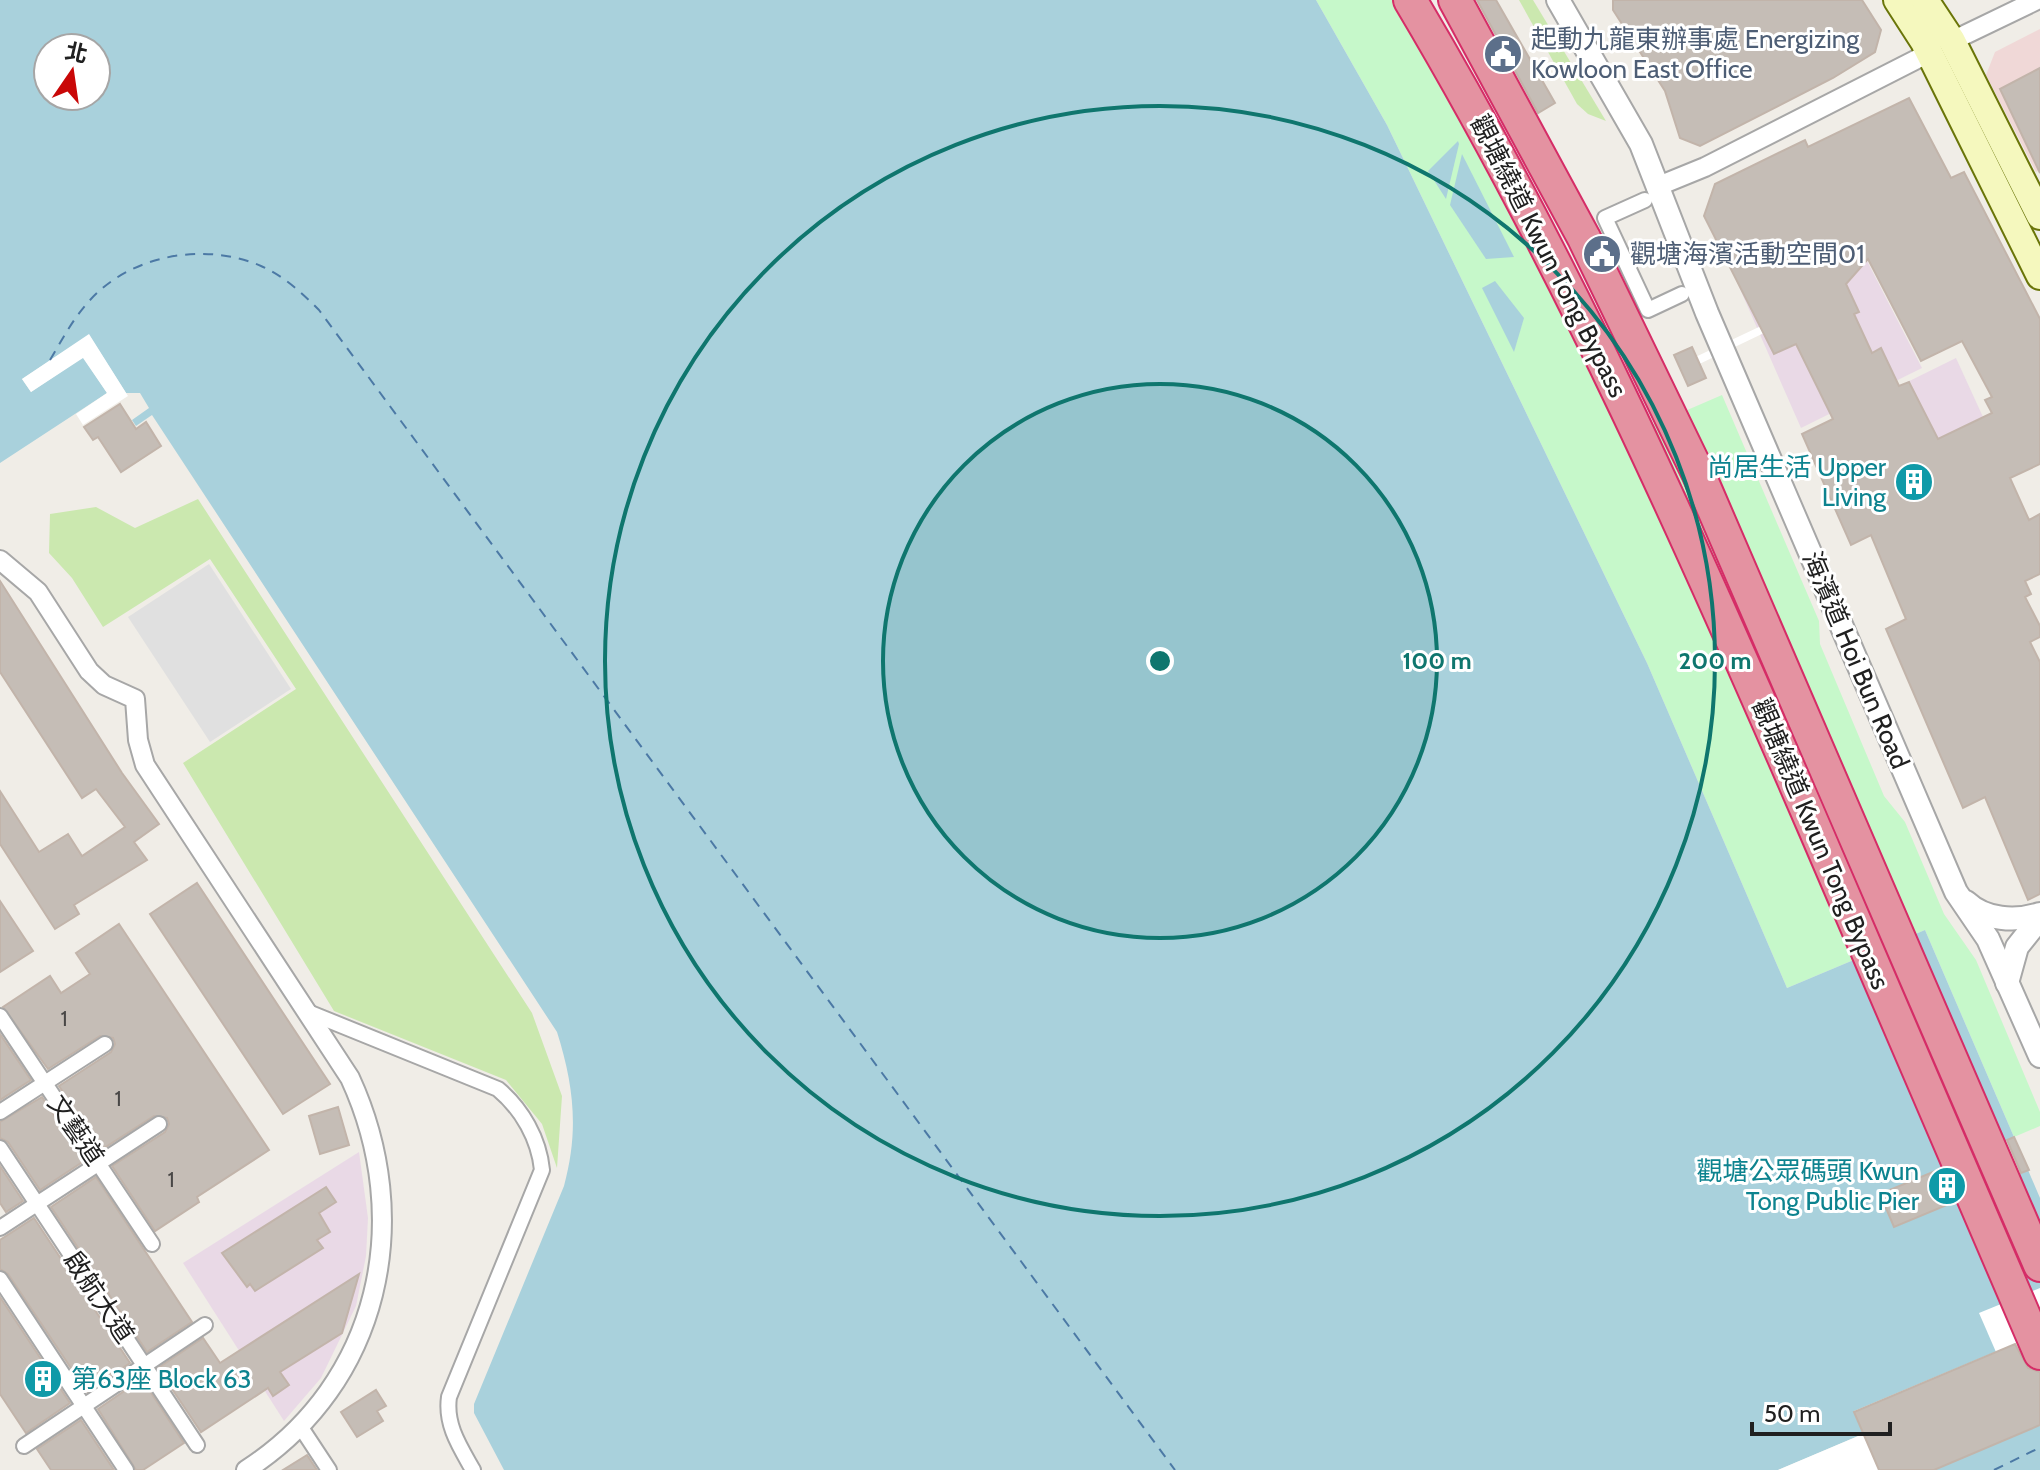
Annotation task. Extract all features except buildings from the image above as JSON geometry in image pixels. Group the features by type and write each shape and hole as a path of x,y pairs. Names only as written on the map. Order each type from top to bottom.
{"highway":[{"name":"觀塘繞道 Kwun Tong Bypass","path":"1410,0 1471,102 1566,285 1712,589 2040,1353"},
{"name":"觀塘繞道 Kwun Tong Bypass","path":"1455,0 1584,238 1699,475 2040,1265"}],"main road":[{"path":"1897,0 1940,47 2040,216"},
{"path":"1925,0 1940,47 2040,276"}],"street":[{"name":"海濱道 Hoi Bun Road","path":"1558,0 1634,130 1650,194 1956,892 1988,939 2040,1056"},
{"path":"1682,294 1648,310 1605,218 2037,0"},
{"path":"0,560 38,592 89,671 104,685 135,699 138,740 145,765 350,1078 378,1157 384,1213 379,1271 362,1328 335,1382 300,1426 246,1470"},
{"path":"1956,892 1984,914 2020,918 2040,916"},
{"path":"2007,983 2017,947 2040,916"},
{"path":"308,1012 498,1089 518,1110 536,1142 542,1170 449,1397 447,1411 454,1434 473,1470"},
{"name":"文藝道","path":"0,1016 152,1244"},
{"path":"0,1112 105,1044"},
{"path":"0,1228 159,1124"},
{"name":"啟航大道","path":"0,1148 197,1445"},
{"path":"0,1279 126,1470"},
{"path":"24,1446 205,1325"},
{"path":"300,1426 329,1470"}],"shaded area":[{"path":"2040,29 2040,170 2036,172 1986,75 1995,52"},
{"path":"1848,224 1922,368 1801,428 1736,280"},
{"path":"1956,358 1983,417 1827,492 1802,434"},
{"path":"209,564 291,689 210,742 128,617"},
{"path":"359,1152 368,1218 366,1256 356,1306 321,1378 284,1421 183,1263"}],"green space":[{"path":"1316,0 1409,0 1634,433 1722,395 1819,621 1820,644 1884,796 1905,822 1944,914 1976,960 2040,1112 2040,1126 2014,1137 1925,930 1787,988 1647,663 1387,125"},
{"path":"1519,0 1533,0 1606,121 1588,114 1577,104"},
{"path":"198,499 532,1013 562,1096 557,1168 542,1124 506,1080 334,1011 183,763 296,689 210,559 103,627 72,578 49,553 50,514 96,507 135,528"}],"water":[{"path":"0,0 1316,0 1387,125 1647,663 1787,988 1925,930 2014,1137 1880,1195 1895,1227 2028,1170 2040,1198 2040,1333 1854,1411 1863,1434 1778,1470 504,1470 474,1413 474,1404 564,1186 569,1166 573,1127 571,1090 557,1032 152,415 136,426 132,420 149,408 140,393 126,393 89,335 22,379 31,392 83,357 107,393 0,463"},
{"path":"1458,141 1459,144 1446,199 1428,171"},
{"path":"1462,154 1514,257 1486,259 1450,205"},
{"path":"1495,281 1524,318 1514,352 1482,288"},
{"path":"2040,1425 2040,1470 1934,1470"}],"pier":[{"path":"1761,326 1764,333 1691,368 1687,361"},
{"path":"89,334 128,396 83,425 76,414 107,393 83,358 31,392 22,379"},
{"path":"2040,1288 2040,1333 1996,1352 1979,1313"},
{"path":"1863,1434 1879,1470 1778,1470"}],"ferry route":[{"path":"50,360 79,313 108,284 128,271 171,257 194,254 240,259 277,275 313,304 1175,1470"},
{"path":"1994,1470 2037,1449"}],"place":[{"name":"起動九龍東辦事處 Energizing Kowloon East Office","path":"1503,54"},
{"name":"觀塘海濱活動空間01","path":"1602,254"},
{"name":"尚居生活 Upper Living","path":"1914,482"},
{"name":"觀塘公眾碼頭 Kwun Tong Public Pier","path":"1947,1186"},
{"name":"第63座 Block 63","path":"43,1379"}]}
